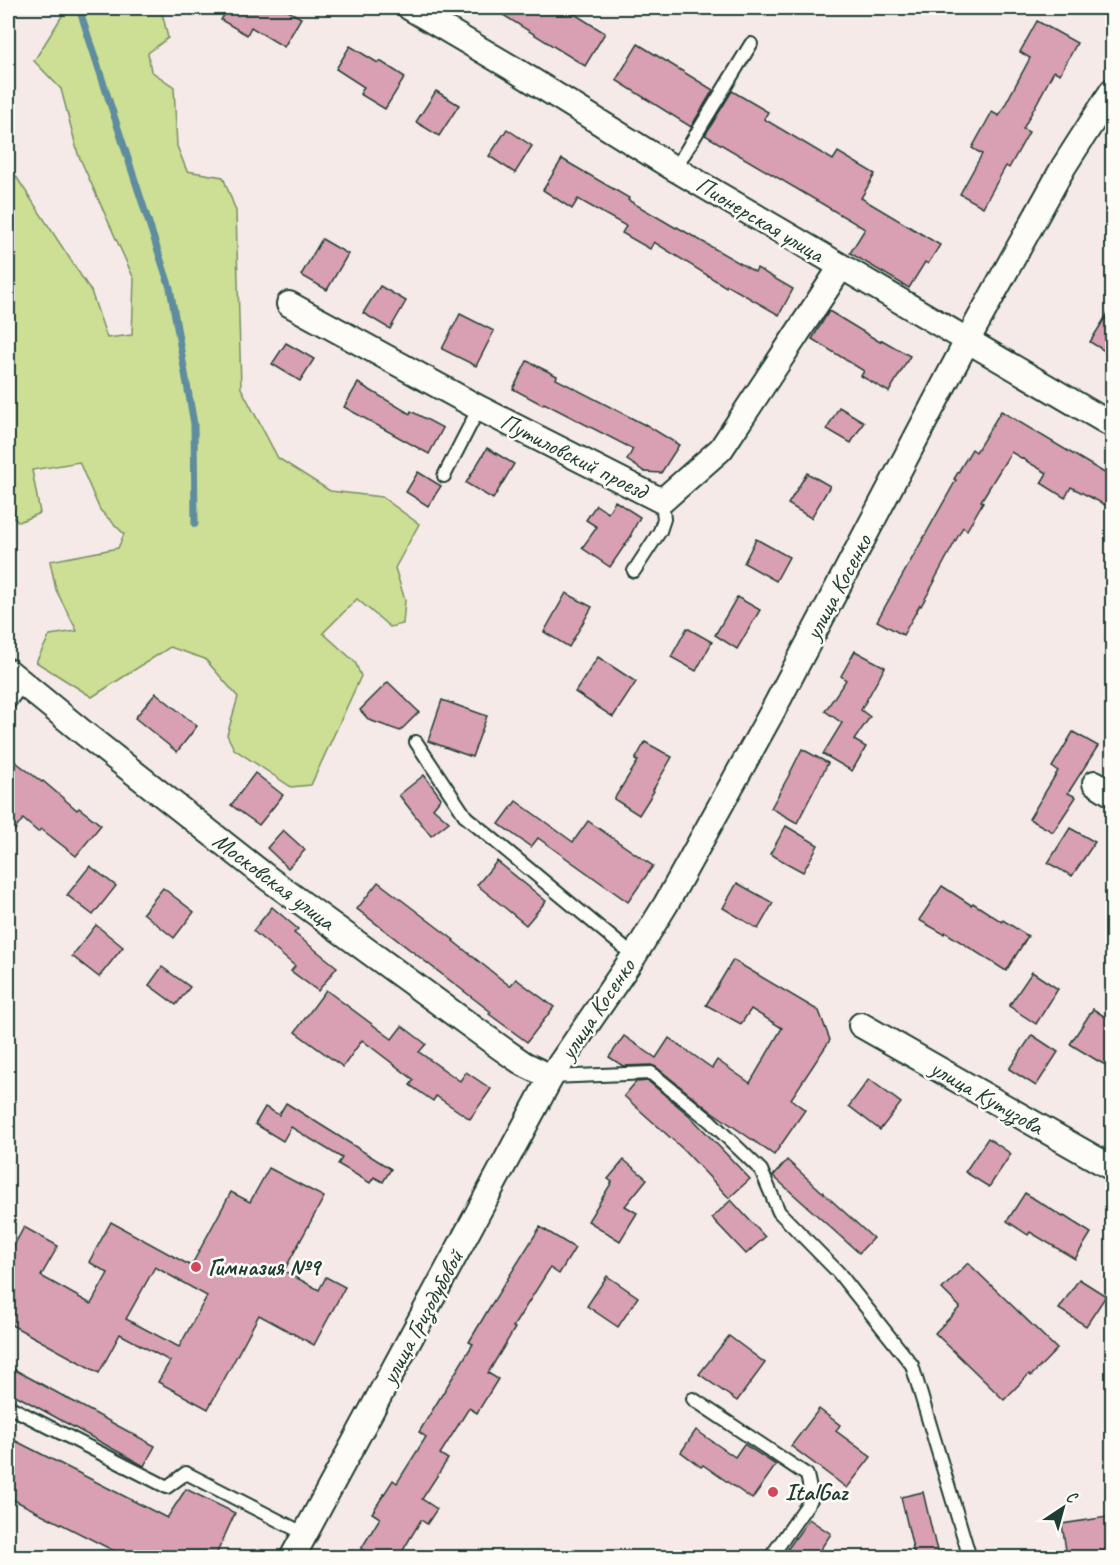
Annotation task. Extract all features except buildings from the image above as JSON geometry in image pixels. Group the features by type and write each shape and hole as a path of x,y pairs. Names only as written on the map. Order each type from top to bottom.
{"street":[{"name":"Пионерская улица","path":"410,8 675,169 1113,425"},
{"name":"улица Косенко","path":"551,1077 634,956 666,904 771,714 967,341 1064,166 1113,91"},
{"name":"Путиловский проезд","path":"290,304 479,408 662,501 721,449 841,267"},
{"name":"Московская улица","path":"15,677 269,879 501,1048 524,1064 551,1077"},
{"name":"улица Кутузова","path":"861,1025 1113,1168"},
{"name":"улица Гризодубовой","path":"292,1557 551,1077"}],"lane":[{"path":"675,169 751,44"},
{"path":"444,476 479,408"},
{"path":"634,571 660,531 664,519 662,501"},
{"path":"8,704 15,677"},
{"path":"416,742 466,817 634,956"},
{"path":"551,1077 651,1072 710,1121 761,1170 779,1212 838,1272 912,1365 970,1557"},
{"path":"693,1399 807,1475 812,1497 770,1557"},
{"path":"8,1406 167,1487 186,1473 305,1534"}],"green space":[{"path":"67,8 161,8 168,38 148,53 151,71 174,87 177,146 187,171 223,177 236,211 241,388 278,458 330,491 382,497 419,524 395,568 405,600 403,624 390,627 357,599 323,633 355,662 361,676 311,785 291,787 234,749 227,735 238,697 205,659 170,647 92,697 36,662 50,635 77,631 56,590 50,561 118,548 124,534 100,510 79,462 32,470 40,513 19,522 8,514 8,164 91,291 107,338 132,335 134,279 78,154 61,89 34,61"}],"waterway":[{"path":"79,8 170,288 194,424 195,524"}],"place":[{"name":"Гимназия №9","path":"196,1267"},
{"name":"ItalGaz","path":"773,1492"}]}
